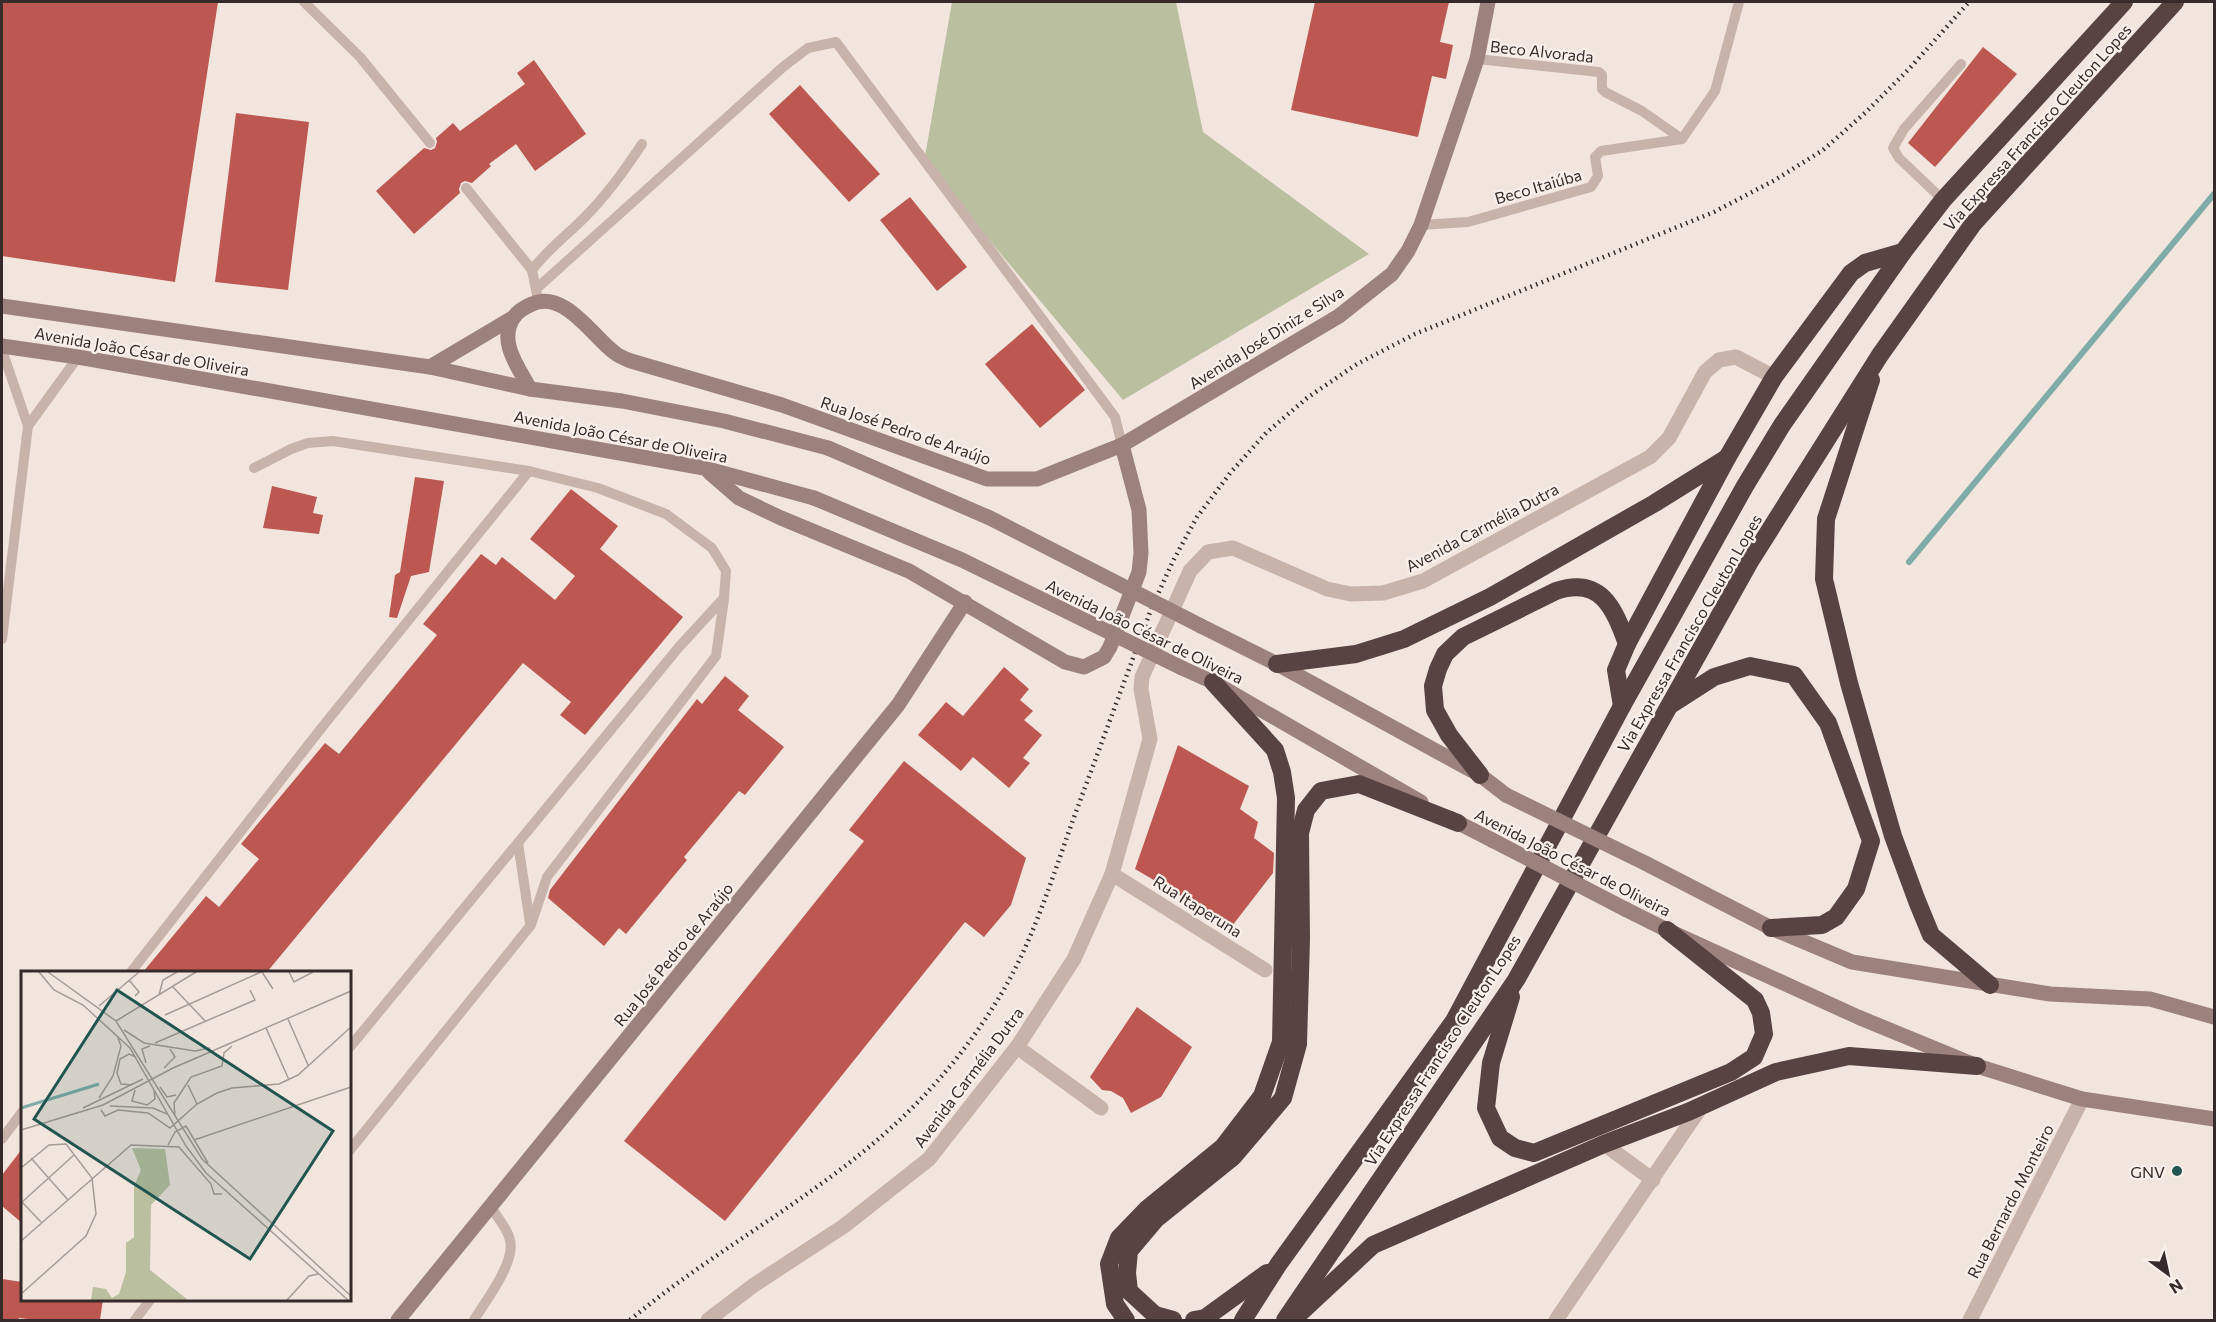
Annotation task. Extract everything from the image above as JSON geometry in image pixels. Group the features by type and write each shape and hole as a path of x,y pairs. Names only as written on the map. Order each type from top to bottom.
{"highway":[{"name":"Via Expressa Francisco Cleuton Lopes","path":"1243,1320 1278,1265 1454,1021 1622,706 1745,486 1782,425 1903,252 1943,200 2124,2"},
{"name":"Via Expressa Francisco Cleuton Lopes","path":"1286,1320 1516,980 1749,563 1880,355 1973,224 2175,2"},
{"path":"1622,706 1616,670 1627,644 1727,458 1774,377 1851,273 1864,263 1903,252"},
{"path":"1880,355 1826,519 1824,579 1849,683 1880,792 1893,836 1917,901 1931,934 1990,985"},
{"path":"1277,664 1356,654 1404,639 1490,597 1655,503 1727,458"},
{"path":"1480,775 1449,735 1435,710 1433,686 1438,669 1445,654 1463,637 1556,591 1569,587 1593,590 1607,601 1616,615 1627,644"},
{"path":"1668,707 1714,677 1750,666 1794,675 1828,723 1871,841 1856,889 1836,917 1822,925 1771,928"},
{"path":"1126,1320 1115,1304 1109,1264 1119,1238 1147,1209 1223,1147 1262,1096 1281,1042 1286,798 1282,772 1275,750 1214,682"},
{"path":"1173,1320 1155,1315 1130,1291 1127,1273 1129,1251 1156,1219 1233,1157 1283,1098 1298,1044 1301,939 1300,833 1306,810 1321,791 1359,784 1458,823"},
{"path":"1516,980 1491,1063 1486,1108 1500,1138 1515,1148 1534,1153 1731,1072 1754,1057 1764,1034 1761,1013 1755,1000 1667,930"},
{"path":"1292,1320 1373,1245 1604,1144 1688,1112 1776,1072 1848,1056 1977,1066"},
{"path":"1194,1320 1206,1318 1278,1265"}],"main road":[{"name":"Avenida José Diniz e Silva","path":"1122,445 1339,316 1392,274 1408,251 1421,225 1477,59 1488,2"},
{"name":"Rua José Pedro de Araújo","path":"537,295 560,304 580,319 616,354 631,362 782,405 987,478 1037,479 1122,445"},
{"path":"430,367 514,317 537,295"},
{"name":"Avenida João César de Oliveira","path":"2,306 430,367 530,389 622,401 723,421 828,448 990,518 1277,664 1480,775 1506,795 1771,928 1852,962 2050,994 2150,999 2214,1017"},
{"path":"514,317 507,332 508,345 530,389"},
{"name":"Avenida João César de Oliveira","path":"2,348 78,357 704,468 814,498 962,560 1214,682 1458,823 1667,930 1858,1017 1977,1066 2082,1099 2214,1119"},
{"path":"704,468 740,498 780,518 909,571 1065,662 1084,667 1104,657 1110,647 1139,572 1141,553 1139,510 1122,445"},
{"name":"Rua José Pedro de Araújo","path":"398,1320 898,705 965,602"}],"street":[{"name":"Avenida Carmélia Dutra","path":"708,1320 754,1285 844,1226 929,1159 1017,1047 1074,959 1112,874 1150,739 1141,689 1142,677 1190,572 1208,552 1233,548 1327,589 1351,594 1383,593 1423,582 1650,457 1669,438 1705,372 1719,360 1736,357 1774,377"},
{"name":"Rua Itaperuna","path":"1112,874 1265,970"},
{"path":"1017,1047 1101,1108"},
{"name":"Rua Bernardo Monteiro","path":"1970,1320 2082,1099"},
{"path":"1556,1320 1703,1104"},
{"path":"1604,1144 1653,1180"}],"lane":[{"path":"304,2 360,57 430,143"},
{"path":"1682,139 1715,91 1739,2"},
{"path":"537,295 783,67 808,48 836,42 1115,417 1122,445"},
{"name":"Beco Alvorada","path":"1477,59 1599,72 1602,75 1602,89 1605,92 1642,111 1682,139"},
{"path":"1943,200 1899,158 1893,148 1904,129 1961,64"},
{"name":"Beco Itaiúba","path":"1421,225 1468,222 1591,187 1598,176 1595,157 1601,151 1682,139"},
{"path":"532,270 542,257 585,217 616,183 642,144"},
{"path":"466,188 532,270 537,295"},
{"path":"2,348 28,426 2,639"},
{"path":"28,426 78,357"},
{"path":"254,468 308,443 333,441 529,471 598,488 666,514 712,548 726,571 716,656 547,878 531,925 351,1149"},
{"path":"132,971 323,726 529,471"},
{"path":"351,1046 679,647 724,598"},
{"path":"518,843 531,925"},
{"path":"2,1139 21,1113"},
{"path":"474,1320 507,1265 510,1253 510,1239 491,1207"},
{"path":"135,1320 149,1301"}],"green space":[{"path":"952,2 1176,2 1203,132 1369,254 1123,400 924,162"}],"building":[{"path":"2,2 218,2 175,282 2,256"},
{"path":"1315,2 1449,2 1440,42 1453,45 1446,79 1432,76 1418,137 1291,110"},
{"path":"1983,47 2017,74 1935,167 1908,143"},
{"path":"534,60 586,134 535,171 516,144 489,164 491,166 472,183 465,181 461,183 460,193 414,234 376,191 424,148 431,150 435,148 436,138 453,123 460,131 525,84 517,73"},
{"path":"800,85 880,174 849,202 769,114"},
{"path":"236,113 309,122 288,290 215,282"},
{"path":"910,197 967,267 937,291 880,220"},
{"path":"1032,324 1085,390 1040,428 985,364"},
{"path":"415,477 444,481 429,572 411,576 397,618 389,617 395,575 400,572"},
{"path":"272,486 317,497 313,513 323,515 319,534 263,528"},
{"path":"571,489 618,526 600,549 683,617 585,735 560,715 571,702 523,663 268,971 144,971 206,896 219,907 259,859 241,844 325,743 339,754 437,635 423,624 481,554 496,565 502,557 555,600 575,576 530,539"},
{"path":"1004,667 1029,689 1020,700 1033,711 1024,720 1042,735 1023,758 1030,763 1009,788 973,757 961,771 918,735 946,702 963,716"},
{"path":"725,676 749,696 738,710 784,747 745,795 739,791 684,857 687,860 626,934 619,928 604,946 548,898 550,890 697,699 702,704"},
{"path":"1178,745 1249,786 1240,809 1258,822 1254,838 1274,853 1273,873 1232,926 1135,869"},
{"path":"904,761 1026,858 1011,905 984,937 965,922 725,1221 624,1141 864,841 849,830"},
{"path":"1137,1007 1192,1047 1161,1097 1131,1113 1123,1098 1111,1091 1102,1090 1090,1077"},
{"path":"21,1150 21,1222 2,1206 2,1175"},
{"path":"2,1279 21,1282 21,1301 103,1301 100,1320 19,1318 18,1320 2,1320"}],"waterway":[{"path":"1909,562 2214,194"}],"railway":[{"path":"630,1320 665,1292 851,1162 886,1133 929,1090 978,1029 1008,981 1031,934 1152,607 1173,561 1197,517 1231,472 1266,433 1307,398 1357,364 1415,334 1714,212 1775,180 1823,150 1866,112 1909,69 1969,2"}],"place":[{"name":"GNV","path":"2177,1171"}]}
